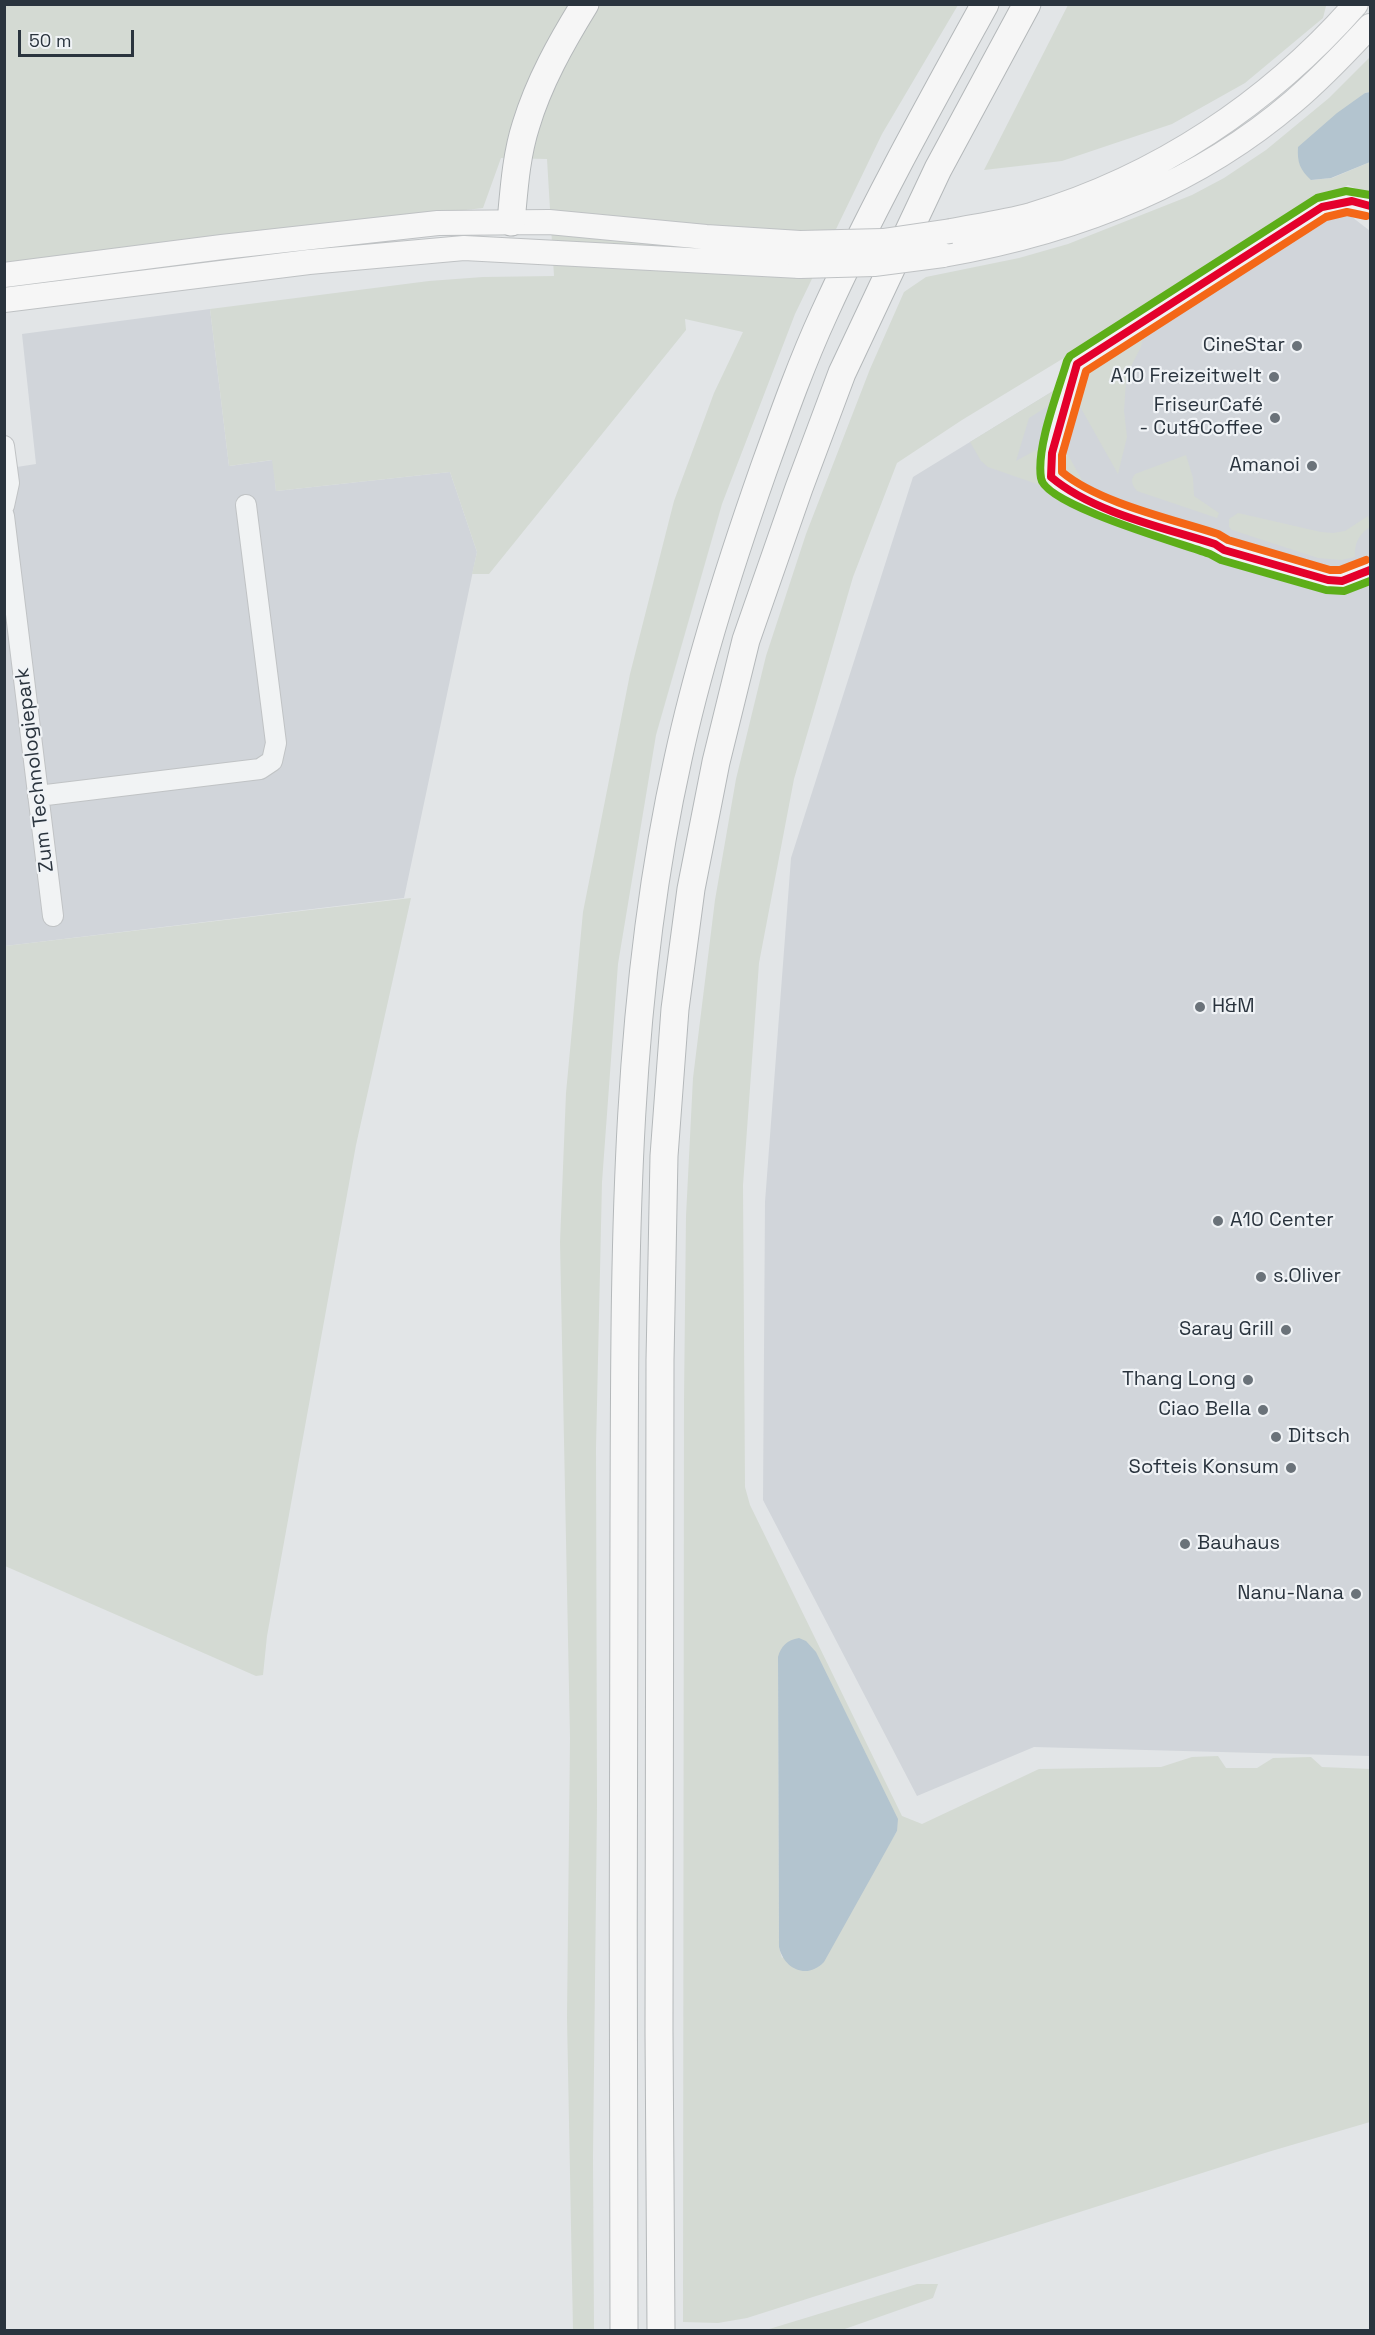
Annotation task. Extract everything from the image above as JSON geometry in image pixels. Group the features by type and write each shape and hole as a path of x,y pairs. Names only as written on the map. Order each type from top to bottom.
{"highway":[{"path":"511,222 525,126 538,89 585,4"},
{"path":"967,37 975,4"},
{"path":"624,2331 624,1508 629,1165 638,1009 656,879 678,758 712,627 745,521 771,449 823,315 902,155 985,4"},
{"path":"661,2331 660,1360 664,1167 675,1010 691,889 716,762 746,640 842,373 938,169 1027,4"}],"main road":[{"path":"4,300 309,262 428,250 464,248 800,255 951,231 1030,215 1064,204 1136,174 1244,109 1290,73 1334,30 1356,4"},
{"path":"4,275 222,247 438,223 549,222 706,237 800,255 874,264 943,255 1035,236 1083,221 1188,174 1223,153 1293,103 1371,26"},
{"path":"510,249 511,222"}],"street":[{"path":"1371,206 1360,201 1349,201 1322,207 1077,364 1052,453 1051,477 1081,497 1215,543 1224,550 1311,577 1342,581 1371,570"},
{"path":"4,446 9,483 4,506"},
{"path":"38,796 260,769 272,761 276,743 246,505"},
{"name":"Zum Technologiepark","path":"4,516 53,916"}],"shaded area":[{"path":"1325,4 1326,6 1323,18 1245,83 1172,124 1062,161 984,170 1068,5"},
{"path":"4,5 958,5 882,134 795,314 722,504 656,735 618,964 602,1182 596,1448 597,1806 593,2156 594,2330 573,2330 567,2018 570,1738 560,1242 566,1093 583,912 630,674 674,501 714,393 743,332 685,319 686,330 489,574 472,574 477,552 450,472 276,491 272,460 229,466 210,309 429,281 483,277 554,276 547,159 501,158 483,208 5,264"},
{"path":"1370,57 1370,92 1365,93 1311,180 1332,178 1370,162 1370,195 1348,185 962,420 897,463 853,577 794,779 759,963 743,1185 745,1487 750,1505 902,1816 922,1824 1039,1769 1161,1767 1192,1757 1218,1756 1226,1768 1257,1768 1273,1758 1311,1757 1322,1767 1370,1769 1370,2122 1268,2152 747,2318 718,2323 683,2322 686,1216 693,1078 715,900 736,779 766,656 806,534 870,369 904,292 926,277 1019,258 1068,244 1192,195 1224,178 1266,150 1329,98","holes":["778,1657 897,1831 887,1847 782,1958 779,1947"]},
{"path":"1329,199 1370,231 1370,1756 1034,1747 917,1796 763,1500 765,1202 791,858 913,477 1092,367 1305,230"},
{"path":"210,309 229,466 273,460 276,491 450,472 477,552 404,898 5,946 4,469 36,464 22,334"},
{"path":"1144,333 1141,347 1129,370 1126,382 1124,411 1127,437 1118,474 1078,403 1085,379 1092,367"},
{"path":"1066,383 1050,404 1029,418 1016,461 1045,445 1057,491 988,467 981,461 970,442"},
{"path":"1064,452 1067,453 1088,491 1082,490 1063,475"},
{"path":"1186,455 1193,478 1194,496 1219,513 1217,518 1137,491 1134,487 1132,480 1135,474"},
{"path":"1238,513 1333,533 1345,531 1368,516 1370,527 1358,539 1355,557 1341,560 1318,558 1232,530 1229,527 1229,519"},
{"path":"411,898 356,1145 267,1636 263,1675 256,1676 5,1566 5,946"},
{"path":"917,2284 938,2284 933,2298 842,2330 766,2330"}],"water":[{"path":"1370,92 1370,162 1331,178 1311,180 1300,165 1298,147 1337,113 1365,93"},
{"path":"799,1638 806,1641 816,1652 898,1819 897,1831 824,1962 804,1971 791,1966 779,1947 778,1657 785,1644"}],"transit line":[{"path":"1370,195 1346,191 1317,198 1070,356 1049,420 1040,465 1041,478 1048,489 1065,500 1116,522 1210,554 1221,560 1326,590 1344,591 1370,581"},
{"path":"1370,206 1352,201 1322,207 1077,364 1052,453 1051,477 1068,490 1108,510 1215,544 1224,550 1328,580 1342,581 1370,570"},
{"path":"1366,216 1347,212 1326,217 1086,371 1062,455 1062,472 1077,483 1137,509 1218,534 1228,540 1330,570 1340,570 1366,560"}],"place":[{"name":"CineStar","path":"1297,346"},
{"name":"A10 Freizeitwelt","path":"1274,377"},
{"name":"FriseurCafé - Cut&Coffee","path":"1275,418"},
{"name":"Amanoi","path":"1312,466"},
{"name":"H&M","path":"1200,1007"},
{"name":"A10 Center","path":"1218,1221"},
{"name":"s.Oliver","path":"1261,1277"},
{"name":"Saray Grill","path":"1286,1330"},
{"name":"Thang Long","path":"1248,1380"},
{"name":"Ciao Bella","path":"1263,1410"},
{"name":"Ditsch","path":"1276,1437"},
{"name":"Softeis Konsum","path":"1291,1468"},
{"name":"Bauhaus","path":"1185,1544"},
{"name":"Nanu-Nana","path":"1356,1594"}]}
